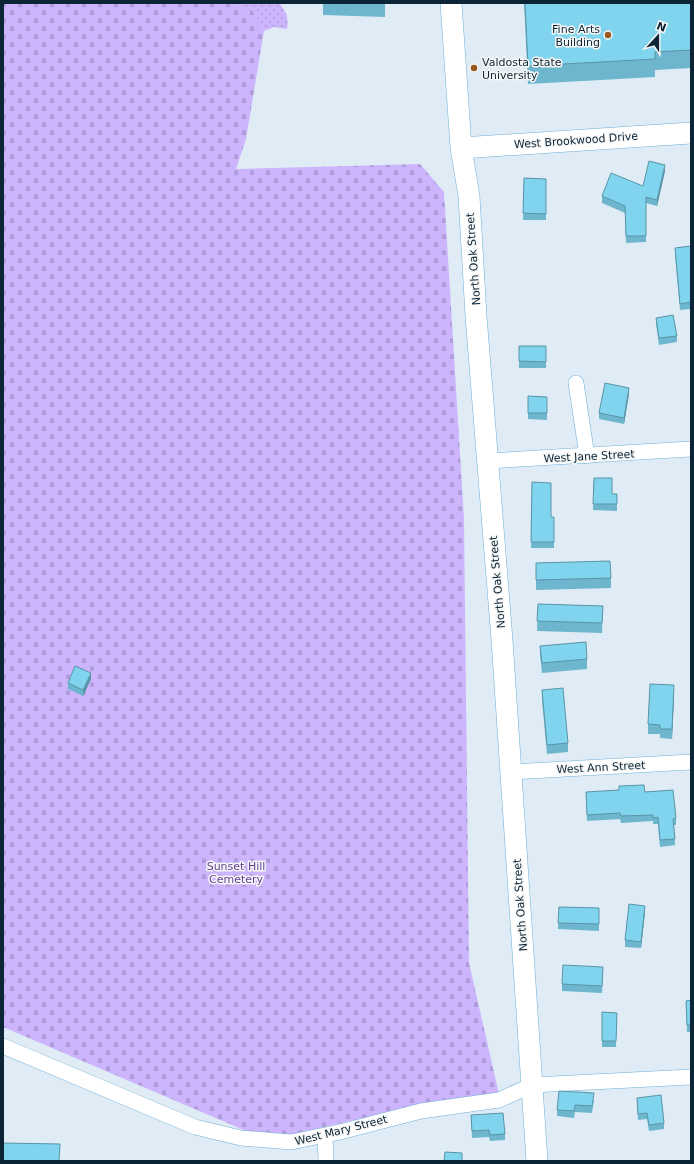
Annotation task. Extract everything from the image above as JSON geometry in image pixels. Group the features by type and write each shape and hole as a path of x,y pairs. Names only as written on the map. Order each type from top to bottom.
{"main road":[{"name":"North Oak Street","path":"451,3 461,148 469,196 511,772 537,1161"},
{"name":"West Brookwood Drive","path":"461,148 691,133"}],"street":[{"path":"576,383 587,456"},
{"name":"West Jane Street","path":"488,461 691,449"},
{"name":"West Ann Street","path":"511,772 691,762"},
{"name":"West Mary Street","path":"3,1046 195,1127 241,1138 291,1142 325,1135 421,1110 499,1100 532,1084 691,1077"},
{"path":"325,1135 326,1161"}],"green space":[{"name":"Sunset Hill Cemetery","path":"3,3 227,3 251,8 264,31 246,139 236,169 420,164 444,192 464,519 469,963 499,1094 411,1107 289,1135 246,1131 3,1027"},
{"path":"227,3 279,3 288,21 287,29 274,27 264,31 251,8"}],"building":[{"name":"Fine Arts Building","path":"525,3 691,3 691,50 655,52 655,59 528,66"},
{"path":"649,161 665,165 657,200 646,197 646,236 626,236 625,206 602,196 611,173 643,186"},
{"path":"524,178 546,179 546,214 523,213"},
{"path":"691,246 691,302 680,304 675,248"},
{"path":"673,315 677,336 659,338 656,318"},
{"path":"519,346 546,346 546,362 519,361"},
{"path":"605,383 629,388 624,418 599,413"},
{"path":"528,396 547,397 547,413 528,413"},
{"path":"594,478 612,478 612,494 617,494 617,504 593,504"},
{"path":"532,482 551,483 551,517 554,517 554,542 531,542"},
{"path":"610,561 611,578 536,580 536,563"},
{"path":"538,604 603,606 602,623 537,621"},
{"path":"586,642 587,659 542,663 540,646"},
{"path":"75,666 91,673 83,690 68,683"},
{"path":"650,684 674,685 672,729 660,729 660,725 648,724"},
{"path":"563,688 568,743 547,745 542,690"},
{"path":"644,785 645,792 673,790 676,818 673,819 675,839 660,840 658,817 653,818 653,815 621,816 620,813 587,815 586,792 619,790 619,786"},
{"path":"629,904 645,906 641,942 625,940"},
{"path":"559,907 599,908 599,924 558,923"},
{"path":"563,965 603,967 602,986 562,984"},
{"path":"691,1000 691,1025 687,1025 686,1001"},
{"path":"602,1012 617,1013 616,1041 602,1041"},
{"path":"559,1091 594,1093 592,1106 575,1105 574,1111 557,1110"},
{"path":"661,1095 664,1123 649,1125 647,1113 638,1114 637,1098"},
{"path":"503,1113 505,1134 490,1135 489,1130 472,1131 471,1115"},
{"path":"3,1143 60,1144 59,1161 3,1161"},
{"path":"445,1152 462,1153 462,1161 444,1161"}],"place":[{"name":"Fine Arts Building","path":"608,35"},
{"name":"Valdosta State University","path":"474,68"}]}
